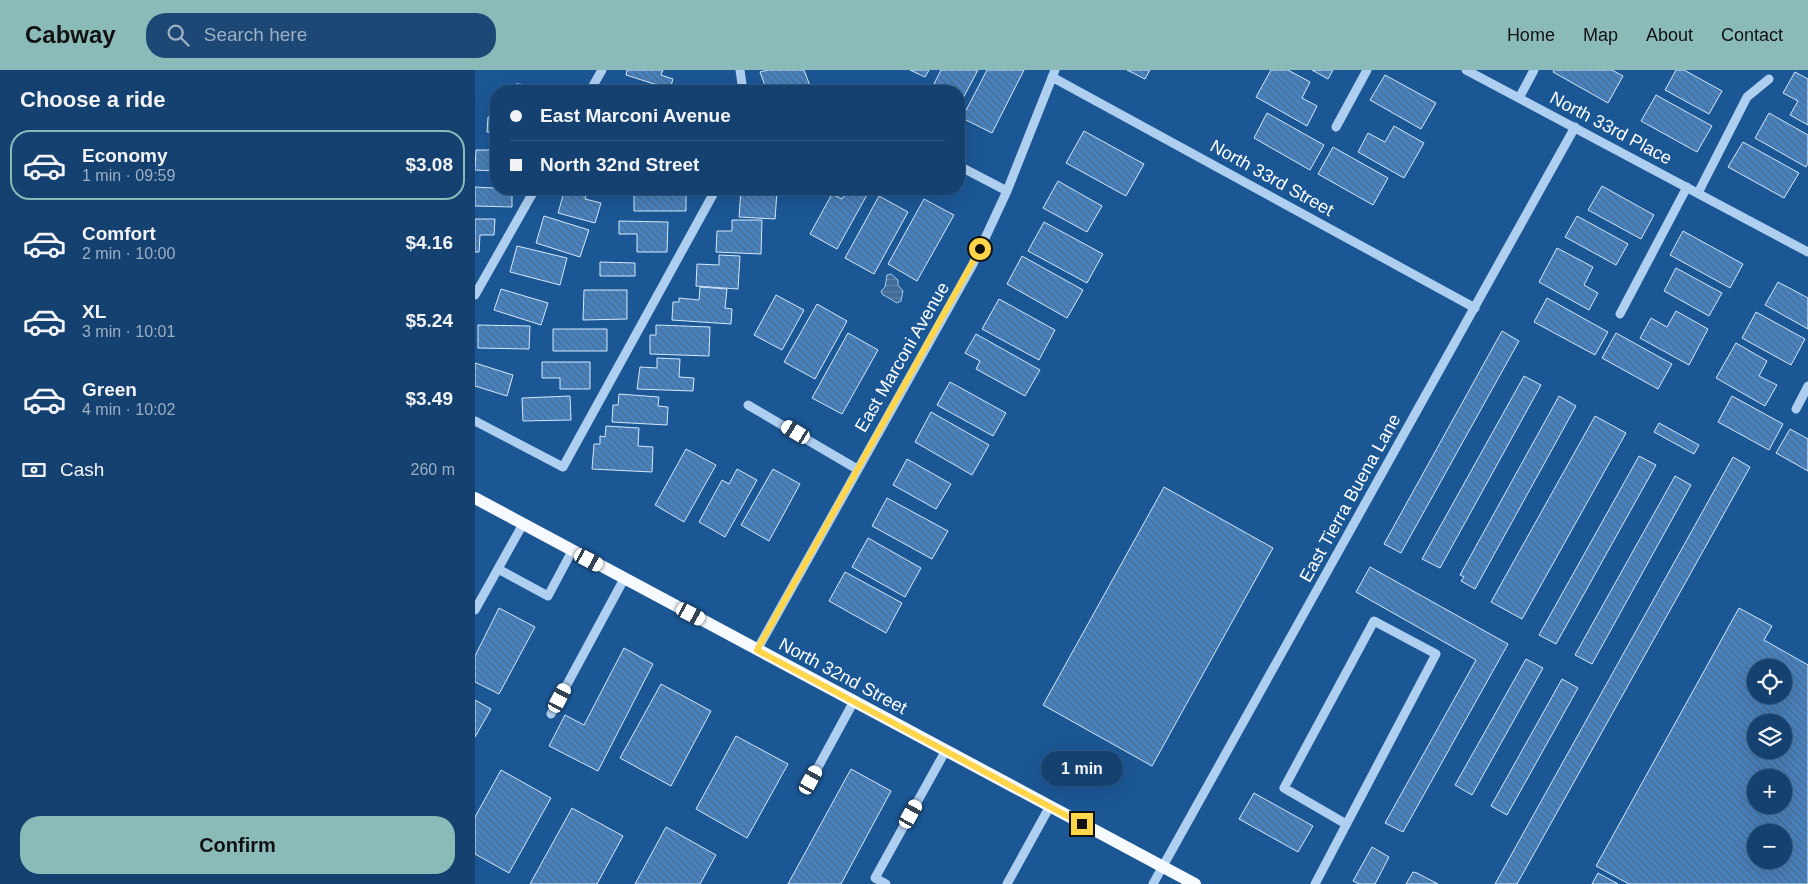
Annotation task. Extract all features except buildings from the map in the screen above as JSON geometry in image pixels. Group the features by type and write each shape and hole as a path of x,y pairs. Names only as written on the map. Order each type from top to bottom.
{"main road":[{"name":"North 32nd Street","path":"475,498 1195,884"}],"street":[{"path":"593,85 602,70"},
{"path":"740,70 742,85"},
{"path":"1336,127 1367,70"},
{"name":"North 33rd Place","path":"1465,70 1808,252"},
{"path":"1519,98 1535,70"},
{"name":"East Marconi Avenue","path":"757,650 973,264 1007,191 1054,73"},
{"name":"North 33rd Street","path":"1054,73 1475,308"},
{"path":"1698,193 1747,98 1769,79"},
{"name":"East Tierra Buena Lane","path":"1153,884 1575,127"},
{"path":"965,169 1007,191"},
{"path":"1620,314 1687,187"},
{"path":"475,295 532,195"},
{"path":"475,421 563,467 713,195"},
{"path":"1795,409 1808,386"},
{"path":"748,404 857,469"},
{"path":"475,610 523,524"},
{"path":"498,569 547,596 572,551"},
{"path":"551,714 624,579"},
{"path":"1315,884 1436,654 1374,621 1284,788 1346,824"},
{"path":"811,780 854,702"},
{"path":"887,884 875,878 946,750"},
{"path":"1007,884 1050,806"}],"water":[{"path":"891,274 898,280 898,285 903,291 901,301 897,303 882,294 881,291 885,287 887,275"}],"route":[{"path":"980,249 757,650 1082,824"}]}
